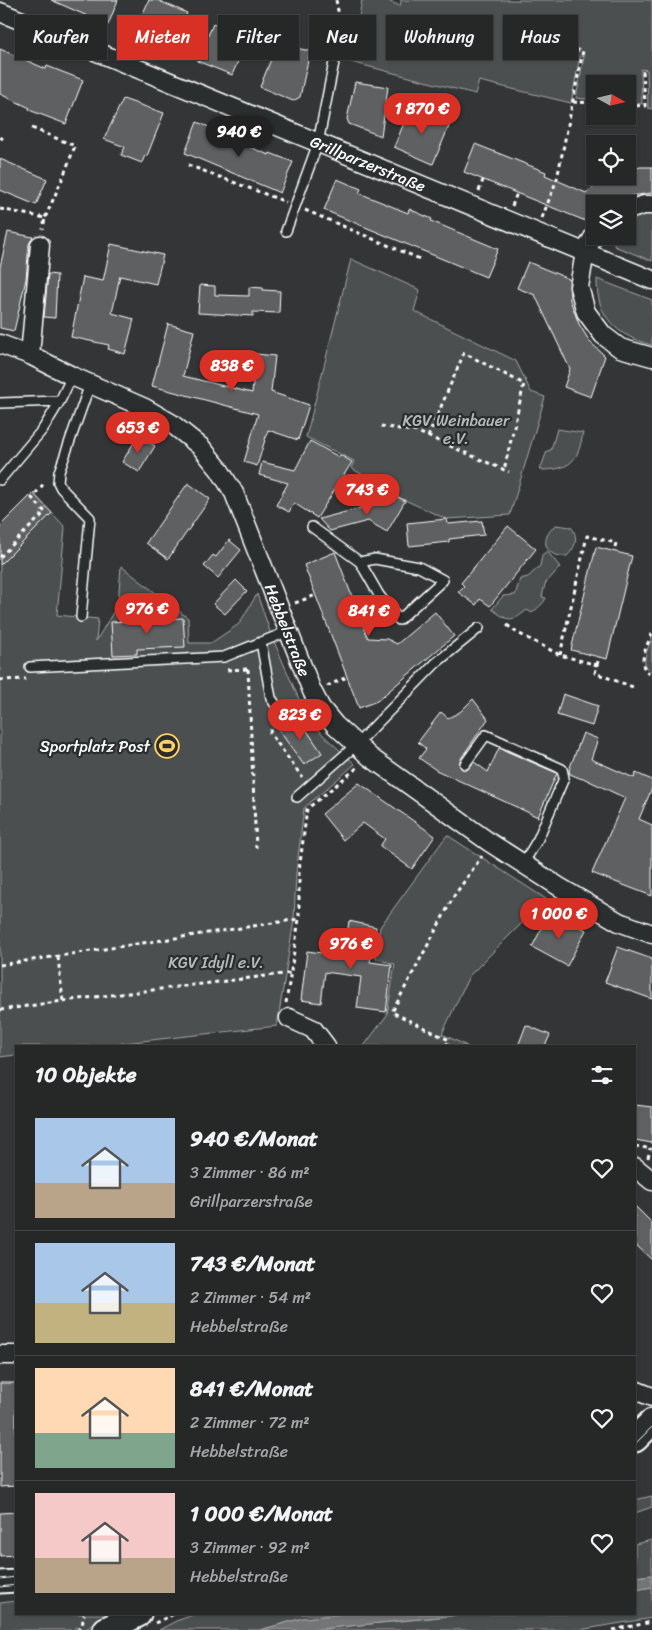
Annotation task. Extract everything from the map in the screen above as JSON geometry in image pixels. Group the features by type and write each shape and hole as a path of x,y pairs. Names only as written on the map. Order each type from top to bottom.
{"main road":[{"path":"636,1438 652,1422"},
{"path":"106,1630 136,1615"}],"street":[{"name":"Grillparzerstraße","path":"0,12 652,280"},
{"path":"636,208 652,205"},
{"path":"30,355 40,245"},
{"path":"589,245 585,252 580,287 586,312 603,335 620,348 652,357"},
{"name":"Hebbelstraße","path":"0,344 30,355 145,408 171,422 201,448 219,469 234,493 312,692 321,708 356,746 489,842 523,864 619,922 652,934"},
{"path":"289,1018 313,1029 325,1045"},
{"path":"636,1168 652,1180"},
{"path":"0,1355 15,1355"},
{"path":"636,1390 652,1397"},
{"path":"0,1582 15,1581"}],"lane":[{"path":"286,231 318,142 334,60"},
{"path":"0,480 43,429 72,376"},
{"path":"81,617 90,518 61,488 58,482 62,463 90,384"},
{"path":"0,403 60,401"},
{"path":"312,527 360,562 379,595 399,620 443,580 419,567 375,559 360,562"},
{"path":"297,798 356,746 436,663 479,628"},
{"path":"30,667 224,657 289,630"},
{"path":"261,642 271,698 284,717"},
{"path":"465,764 486,735 562,769 564,778 538,839 523,864"}],"path":[{"path":"536,232 557,179 583,51 578,50"},
{"path":"636,106 644,106 645,71"},
{"path":"573,102 586,103"},
{"path":"32,128 75,146 43,224"},
{"path":"0,210 45,218"},
{"path":"428,437 464,353 524,384 504,470"},
{"path":"381,426 418,432 509,472"},
{"path":"0,557 45,512 32,498 62,463"},
{"path":"560,655 587,536 616,543 614,551"},
{"path":"280,609 316,595"},
{"path":"508,625 516,632 560,655 597,666"},
{"path":"652,634 642,660 644,669 652,676"},
{"path":"599,657 595,674 633,688"},
{"path":"248,669 256,848"},
{"path":"284,717 271,728 270,733 310,788"},
{"path":"289,1018 284,1014 299,919 299,871 307,810 370,757"},
{"path":"446,1045 449,1040 392,1012 454,896 482,857 489,842"},
{"path":"0,965 299,919"},
{"path":"58,957 64,1001"},
{"path":"0,1010 291,973"},
{"path":"636,1146 652,1149"},
{"path":"78,1630 82,1626 84,1615"},
{"path":"613,1630 652,1622"}],"green space":[{"path":"362,0 386,0 400,6 401,0 652,0 652,109 648,108 647,70 641,69 642,104 636,103 636,75 586,75 586,99 576,98 584,57 580,56 571,103 479,81 475,94 351,62 351,60 376,60 376,15 359,15"},
{"path":"652,211 652,261 614,246 636,245 636,215"},
{"name":"KGV Weinbauer e.V.","path":"351,259 420,290 414,311 516,361 531,392 545,397 510,515 446,519 392,494 380,514 378,499 358,485 363,475 351,468 354,461 306,437"},
{"path":"597,279 652,300 652,345 628,336 611,323 600,304"},
{"path":"557,429 583,433 579,451 566,466 551,470 540,470 547,451 551,450"},
{"name":"Sportplatz Post","path":"52,513 65,527 57,615 98,619 96,641 118,604 121,566 188,618 189,643 211,643 239,624 257,594 272,637 305,713 323,735 355,764 304,808 296,874 294,920 277,1026 106,1045 15,1045 15,1055 0,1057 0,565"},
{"path":"556,525 571,527 575,534 576,538 573,549 567,556 553,554 546,546 547,536"},
{"path":"547,551 560,567 545,584 542,597 546,598 542,605 532,613 527,610 513,619 506,618 492,609 503,596 515,595 520,579 528,577 540,566 542,555"},
{"path":"652,638 652,673 646,666 645,657"},
{"path":"447,835 546,899 469,976 442,1034 465,1045 365,1045 387,1015 395,964 376,959 380,927"},
{"path":"652,1496 652,1507 636,1513 636,1500"},
{"path":"652,1540 652,1575 636,1577 636,1544"},
{"path":"652,1587 652,1618 579,1630 310,1630 459,1615 636,1615 636,1590"},
{"path":"15,1601 15,1615 115,1615 83,1630 79,1630 77,1627 73,1630 0,1630 0,1603"},
{"path":"193,1615 334,1615 303,1618 260,1630 159,1630"}],"shaded area":[{"path":"652,1575 652,1587 636,1590 636,1577"},
{"path":"334,1615 459,1615 310,1630 260,1630 303,1618"}],"building":[{"path":"51,0 118,0 108,25 107,15 85,15"},
{"path":"149,0 157,0 187,13 186,15 142,15"},
{"path":"213,24 218,26 218,60 239,60 232,75 197,61 208,60 208,36"},
{"path":"0,49 15,56 15,60 25,60 46,69 47,66 83,80 66,124 29,110 30,108 0,94"},
{"path":"299,49 309,51 300,97 293,101 260,87 271,60 299,60"},
{"path":"355,82 388,87 381,136 349,124 347,119"},
{"path":"123,99 164,113 147,156 145,155 142,163 121,155 125,147 104,139"},
{"path":"411,106 450,124 433,164 394,147"},
{"path":"197,122 221,132 220,135 269,155 270,153 293,162 280,193 185,153"},
{"path":"475,144 546,172 545,175 586,193 596,185 636,185 636,168 652,167 652,193 636,195 586,195 586,221 464,172"},
{"path":"0,159 47,179 36,205 0,190"},
{"path":"337,179 361,189 359,193 408,213 409,209 432,219 431,221 498,249 486,277 324,210"},
{"path":"8,232 33,237 29,244 26,279 14,331 0,328 0,267"},
{"path":"111,244 163,255 156,284 120,276 112,313 134,319 125,354 108,349 109,345 71,337 83,277 103,281"},
{"path":"528,262 569,279 570,300 579,324 590,342 605,356 591,397 564,387 570,369 535,295 517,288"},
{"path":"48,274 57,275 55,318 44,317"},
{"path":"200,285 215,286 215,295 249,296 249,287 280,291 279,313 253,312 253,316 198,313"},
{"path":"168,324 194,331 183,376 252,393 256,354 275,356 271,392 309,405 298,440 268,430 257,466 244,462 258,414 152,386"},
{"path":"138,436 155,446 139,472 122,462"},
{"path":"310,441 352,462 317,518 294,503 289,512 276,505 288,483 259,475 262,462 295,470"},
{"path":"188,483 210,499 168,559 146,543"},
{"path":"33,493 52,513 0,565 0,526"},
{"path":"392,494 405,501 387,532 368,521 330,531 319,519 388,501"},
{"path":"447,519 448,524 482,521 484,535 449,539 449,542 409,546 407,523"},
{"path":"508,526 536,549 490,606 480,599 476,605 458,592 464,586 461,583"},
{"path":"229,540 241,550 218,578 204,566 213,555 216,557"},
{"path":"596,547 632,556 607,659 571,650"},
{"path":"335,552 368,638 387,639 397,644 435,612 454,636 377,701 359,708 304,565"},
{"path":"236,580 247,591 225,614 213,604"},
{"path":"183,618 185,647 137,649 137,654 113,655 111,622"},
{"path":"563,694 598,706 592,726 557,715"},
{"path":"473,699 488,719 460,760 460,767 467,770 474,762 488,772 499,748 557,773 538,817 436,770 419,758 426,749 418,742 441,712 448,718 460,712"},
{"path":"297,716 322,753 304,765 278,729"},
{"path":"583,733 598,739 591,759 634,778 636,773 652,780 652,788 639,819 652,825 652,896 592,873 625,798 583,778 570,774 569,770"},
{"path":"359,783 435,836 412,869 380,846 385,839 363,823 343,840 322,814"},
{"path":"549,914 571,926 573,923 586,930 567,966 532,947"},
{"path":"349,921 376,927 370,962 392,965 386,1012 357,1008 361,977 325,972 321,1003 301,1000 307,951 344,956"},
{"path":"618,947 652,959 652,999 605,982"},
{"path":"526,1025 550,1035 545,1045 518,1045"},
{"path":"636,1105 652,1107 652,1143 636,1140"},
{"path":"636,1207 652,1223 652,1260 636,1245"},
{"path":"0,1383 15,1383 15,1486 0,1487"},
{"path":"15,1512 15,1555 0,1556 0,1513"}],"tram line":[{"path":"636,1443 652,1427"},
{"path":"0,1579 15,1577"},
{"path":"0,1587 15,1585"}],"place":[{"name":"Sportplatz Post","path":"167,746"}],"park label":[{"name":"KGV Idyll e.V.","path":"216,962"}]}
